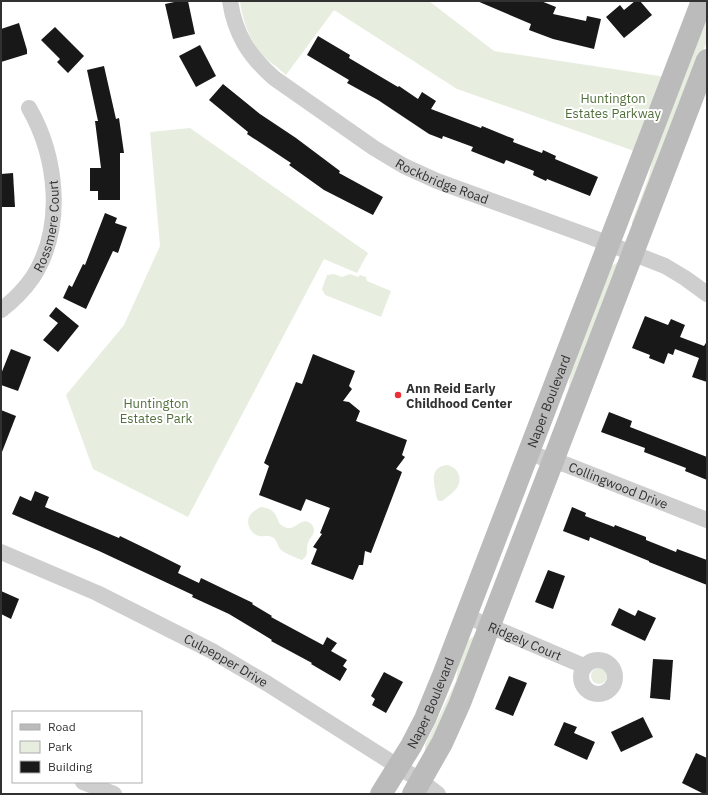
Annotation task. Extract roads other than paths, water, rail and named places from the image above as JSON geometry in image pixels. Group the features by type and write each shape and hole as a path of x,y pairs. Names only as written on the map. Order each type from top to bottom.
{"main road":[{"name":"Naper Boulevard","path":"381,794 425,719 702,1"},
{"name":"Naper Boulevard","path":"417,787 442,744 460,703 552,460 707,60"}],"street":[{"name":"Rockbridge Road","path":"230,1 239,34 248,51 261,66 274,78 374,148 404,166 437,181 665,266 707,294"},
{"name":"Rossmere Court","path":"1,310 16,298 32,277 43,257 49,241 52,225 54,192 48,152 38,124 28,108"},
{"name":"Collingwood Drive","path":"528,453 552,460 707,520"},
{"name":"Culpepper Drive","path":"1,552 97,593 205,648 268,684 398,767 417,787 438,794"},
{"name":"Ridgely Court","path":"466,616 584,666"},
{"path":"85,783 114,794"}],"place":[{"name":"Ann Reid Early Childhood Center","path":"398,395"}],"park label":[{"name":"Huntington Estates Parkway","path":"613,106"},
{"name":"Huntington Estates Park","path":"156,410"}]}
